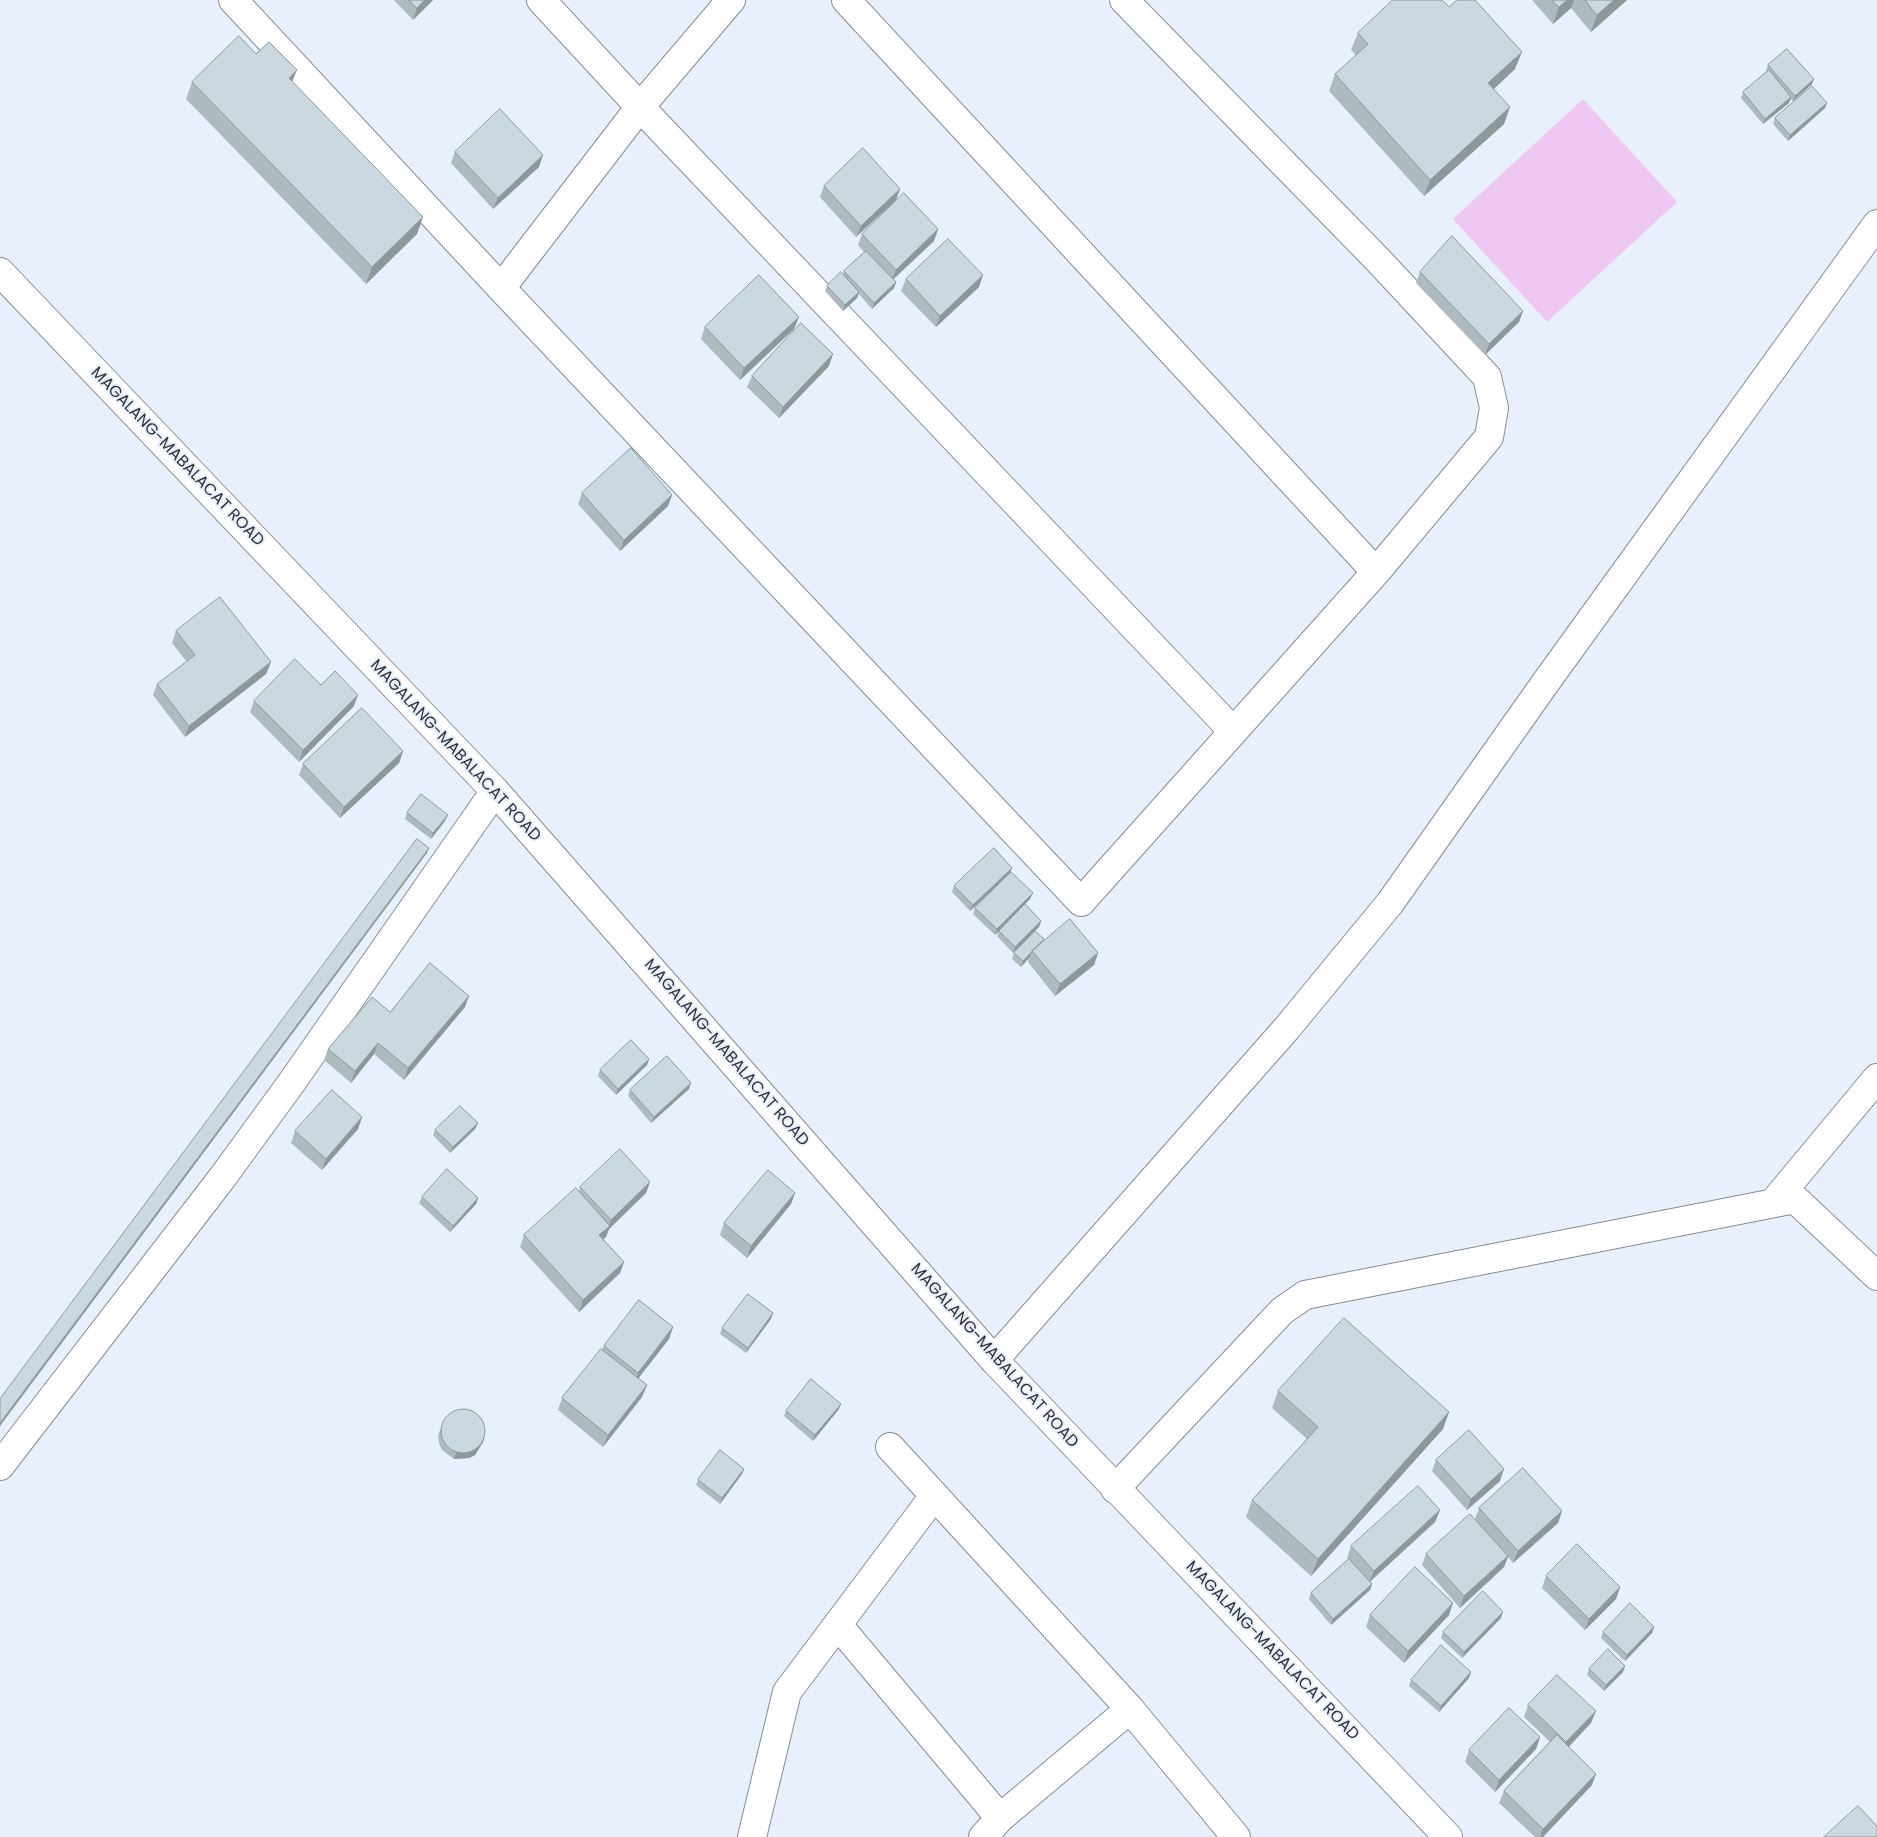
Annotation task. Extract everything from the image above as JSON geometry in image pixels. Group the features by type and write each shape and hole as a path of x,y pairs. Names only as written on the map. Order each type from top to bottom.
{"street":[{"path":"233,0 501,288 1081,902 1232,730 1376,572 1489,437 1494,408 1486,377 1378,260 1124,0"},
{"path":"542,0 640,107 1232,730"},
{"path":"501,288 640,107 731,0"},
{"path":"846,0 1376,572"},
{"path":"994,1360 1287,1028 1390,903 1546,682 1877,224"},
{"name":"MAGALANG-MABALACAT ROAD","path":"0,272 495,791 994,1360 1448,1837"},
{"path":"0,1466 216,1186 292,1082 495,791"},
{"path":"1773,1203 1877,1078"},
{"path":"1115,1489 1282,1310 1304,1295 1795,1199 1877,1276"},
{"path":"890,1447 1130,1709 1236,1837"},
{"path":"752,1837 788,1692 934,1496"},
{"path":"838,1625 991,1827 1130,1709"}],"shaded area":[{"path":"1583,99 1677,202 1547,322 1453,219"}],"building":[{"path":"409,0 425,0 417,8"},
{"path":"1393,0 1442,0 1449,7 1457,0 1475,0 1522,52 1488,83 1510,107 1430,180 1335,74 1368,44 1358,33"},
{"path":"1552,0 1567,0 1559,7"},
{"path":"1585,0 1614,0 1597,15"},
{"path":"239,36 256,54 269,42 297,70 289,78 423,217 372,267 192,82"},
{"path":"1787,49 1814,79 1795,96 1768,65"},
{"path":"1769,70 1791,97 1765,119 1743,92"},
{"path":"1812,86 1827,103 1790,135 1775,118"},
{"path":"500,109 543,155 498,198 455,152"},
{"path":"863,148 900,189 861,226 824,186"},
{"path":"904,193 938,229 896,270 862,234"},
{"path":"1452,236 1523,311 1489,344 1420,272"},
{"path":"948,239 983,275 940,316 906,279"},
{"path":"866,251 896,282 874,303 844,271"},
{"path":"841,272 859,292 845,305 827,286"},
{"path":"759,275 799,317 744,368 705,327"},
{"path":"801,323 833,354 783,407 752,376"},
{"path":"631,448 672,495 624,540 582,493"},
{"path":"220,597 271,662 189,726 157,684 195,655 176,631"},
{"path":"295,659 321,685 335,671 358,695 303,750 254,701"},
{"path":"362,708 403,751 344,807 303,764"},
{"path":"421,794 448,815 433,833 407,813"},
{"path":"417,839 429,848 0,1423 0,1399"},
{"path":"994,848 1012,868 973,905 954,886"},
{"path":"1011,872 1033,893 997,929 975,908"},
{"path":"1025,904 1041,921 1015,947 999,931"},
{"path":"1070,919 1098,953 1060,984 1032,951"},
{"path":"1035,931 1044,939 1023,961 1014,953"},
{"path":"430,963 469,996 408,1068 378,1043 355,1071 328,1049 372,997 390,1012"},
{"path":"631,1040 649,1059 618,1089 600,1070"},
{"path":"667,1056 691,1083 654,1117 630,1090"},
{"path":"332,1090 362,1117 326,1159 295,1131"},
{"path":"460,1106 478,1123 453,1147 435,1130"},
{"path":"620,1149 650,1182 611,1220 580,1187"},
{"path":"447,1169 478,1198 453,1226 422,1197"},
{"path":"768,1170 795,1193 751,1246 724,1223"},
{"path":"576,1188 610,1226 599,1235 624,1262 583,1300 524,1235"},
{"path":"748,1294 773,1313 748,1348 722,1328"},
{"path":"639,1300 673,1327 638,1373 604,1346"},
{"path":"1344,1318 1449,1412 1318,1559 1252,1500 1318,1427 1278,1391"},
{"path":"601,1349 647,1385 608,1435 562,1398"},
{"path":"811,1379 841,1404 815,1435 786,1411"},
{"path":"459,1409 467,1409 479,1415 485,1431 479,1447 467,1453 459,1453 447,1447 441,1435 441,1427 447,1415"},
{"path":"1469,1430 1504,1469 1471,1499 1436,1460"},
{"path":"720,1450 744,1469 722,1498 698,1480"},
{"path":"1523,1468 1562,1511 1518,1551 1479,1508"},
{"path":"1418,1486 1440,1510 1374,1571 1351,1546"},
{"path":"1470,1514 1508,1556 1464,1596 1426,1554"},
{"path":"1577,1544 1620,1587 1589,1619 1546,1576"},
{"path":"1349,1559 1372,1584 1333,1619 1311,1593"},
{"path":"1415,1567 1453,1603 1408,1651 1370,1615"},
{"path":"1483,1591 1503,1612 1464,1652 1443,1632"},
{"path":"1630,1603 1654,1627 1627,1655 1603,1632"},
{"path":"1441,1645 1471,1672 1441,1706 1411,1680"},
{"path":"1608,1649 1625,1666 1606,1685 1589,1669"},
{"path":"1557,1675 1596,1711 1566,1742 1528,1705"},
{"path":"1509,1708 1540,1737 1499,1780 1469,1750"},
{"path":"1557,1735 1596,1774 1543,1829 1504,1791"},
{"path":"1858,1806 1877,1826 1877,1837 1824,1837"}]}
